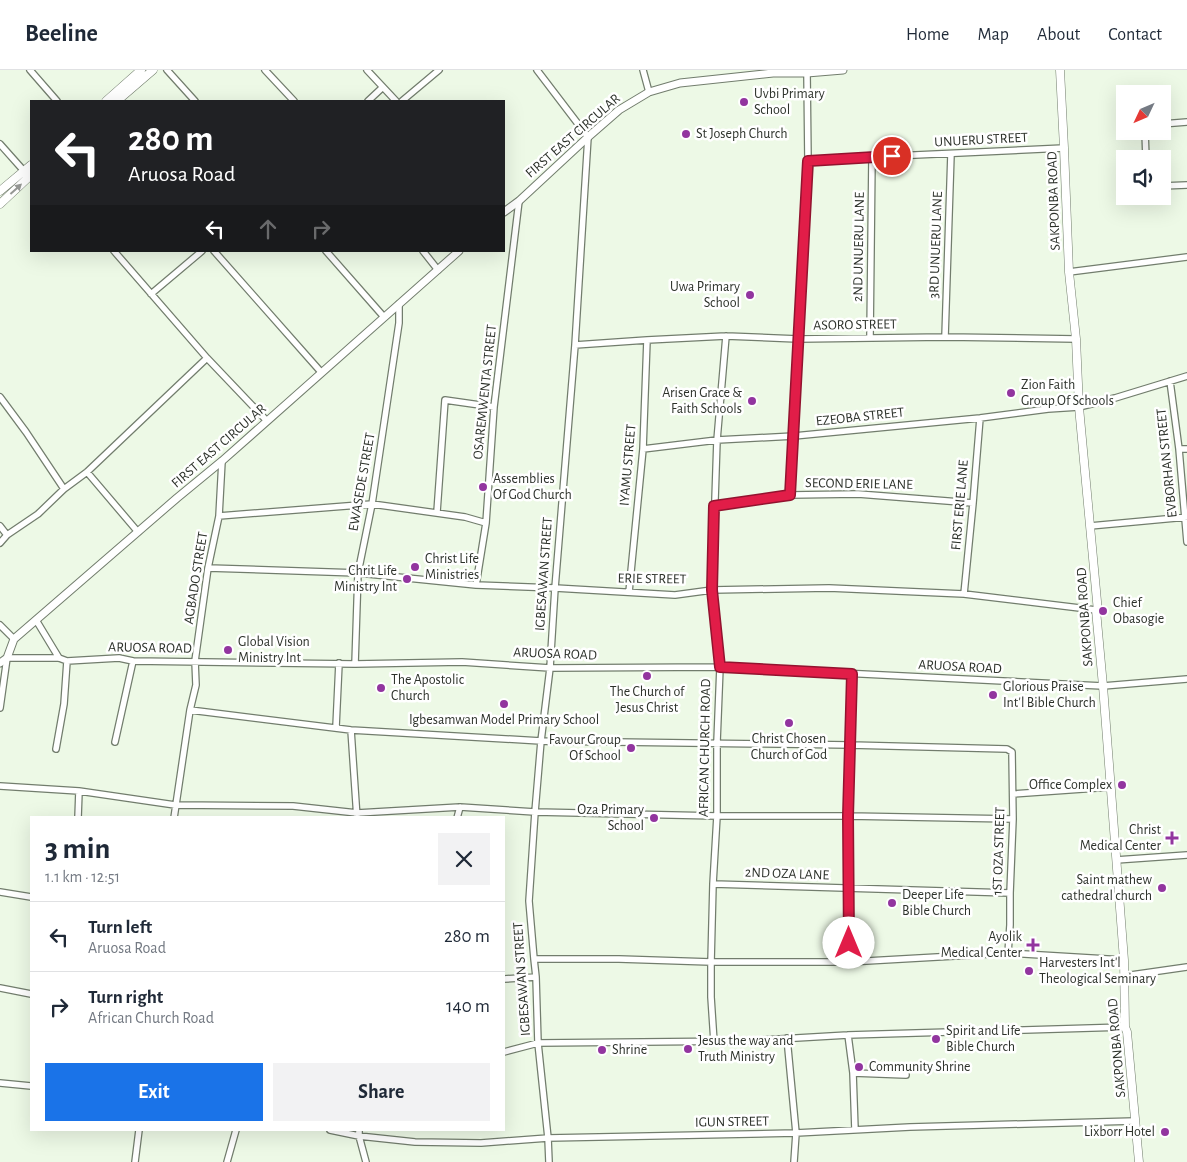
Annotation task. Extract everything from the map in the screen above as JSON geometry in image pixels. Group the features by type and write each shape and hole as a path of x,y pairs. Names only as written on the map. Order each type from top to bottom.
{"main road":[{"path":"107,100 141,70"},
{"path":"117,100 153,70"},
{"name":"SAKPONBA ROAD","path":"1060,70 1069,272 1076,339 1079,407 1098,612 1096,610 1124,960 1126,1027 1128,1032 1139,1162"},
{"path":"0,191 28,173"},
{"path":"0,204 28,173"}],"street":[{"path":"30,70 56,100"},
{"path":"167,70 194,100"},
{"path":"265,70 293,100"},
{"path":"367,70 395,100"},
{"path":"403,100 439,70"},
{"path":"536,70 588,137"},
{"path":"643,70 648,92"},
{"name":"FIRST EAST CIRCULAR","path":"505,211 520,201 619,110 648,92 680,83 773,72 807,73 843,70"},
{"path":"790,495 808,161 807,73"},
{"path":"369,100 383,87"},
{"path":"1171,123 1187,122"},
{"name":"IGBESAWAN STREET","path":"549,1162 538,1043 536,977 529,902 541,741 550,668 575,345 588,137"},
{"path":"0,144 28,173"},
{"name":"UNUERU STREET","path":"808,161 1064,148"},
{"name":"3RD UNUERU LANE","path":"945,337 951,154"},
{"name":"2ND UNUERU LANE","path":"870,338 872,157"},
{"path":"1171,186 1187,185"},
{"name":"OSAREMWENTA STREET","path":"476,585 486,523 494,407 520,201"},
{"path":"115,252 207,358 267,421"},
{"path":"151,294 201,252"},
{"path":"215,252 321,372"},
{"path":"327,252 384,317"},
{"path":"424,252 438,270"},
{"name":"FIRST EAST CIRCULAR","path":"7,658 14,640 36,620 222,461 458,252"},
{"path":"1069,272 1187,257"},
{"name":"EWASEDE STREET","path":"355,664 358,573 372,504 400,323 399,304"},
{"name":"ASORO STREET","path":"575,345 726,336 798,339 945,337 1076,339"},
{"name":"AFRICAN CHURCH ROAD","path":"714,1042 711,962 717,816 720,667 712,590 717,440 726,336"},
{"name":"IYAMU STREET","path":"629,592 643,449 646,340"},
{"path":"0,542 38,514 64,489 87,472 207,358"},
{"name":"EZEOBA STREET","path":"643,449 717,440 794,436 1079,407 1187,376"},
{"name":"EVBORHAN STREET","path":"1170,381 1179,449 1187,542"},
{"path":"0,397 64,489"},
{"path":"437,512 445,400 494,407"},
{"name":"FIRST ERIE LANE","path":"964,594 980,418"},
{"path":"1179,449 1187,449"},
{"name":"AGBADO STREET","path":"174,816 190,710 196,686 195,661 208,568 219,516 222,461"},
{"path":"87,472 138,532"},
{"name":"SECOND ERIE LANE","path":"714,506 790,495 858,494 973,503"},
{"path":"219,516 372,504 437,512 486,523"},
{"path":"1090,526 1186,517"},
{"path":"0,526 7,535"},
{"name":"ERIE STREET","path":"208,568 358,573 476,585 675,595 712,590 829,588 964,594 1096,610"},
{"path":"36,620 59,658"},
{"path":"0,625 14,640"},
{"path":"0,663 7,658"},
{"path":"0,708 7,658"},
{"name":"ARUOSA ROAD","path":"7,658 59,658 67,660 119,658 133,661 355,664 462,662 550,668 720,667 1103,686 1187,679"},
{"path":"56,749 64,704 67,660"},
{"path":"115,742 133,661"},
{"path":"336,727 339,663"},
{"path":"849,962 848,816 852,674"},
{"path":"190,710 351,730 541,741 850,745"},
{"path":"351,730 357,815"},
{"name":"1ST OZA STREET","path":"850,745 1007,749 1012,752 1013,819 1008,953"},
{"path":"0,786 80,791 175,805 293,806 357,815 460,807 535,812 717,816 1013,819"},
{"path":"1013,794 1110,787"},
{"path":"78,816 80,791"},
{"path":"458,816 460,807"},
{"path":"1116,860 1187,854"},
{"name":"2ND OZA LANE","path":"713,884 1010,893"},
{"path":"0,892 30,896"},
{"path":"534,959 849,962 1008,953 1124,960"},
{"path":"1124,976 1187,967"},
{"path":"505,979 536,977"},
{"path":"0,988 30,994"},
{"path":"505,1052 538,1043 714,1042 848,1035 1126,1027"},
{"path":"848,1035 853,1073 855,1130"},
{"path":"787,1038 796,1133 794,1162"},
{"path":"853,1073 906,1075"},
{"path":"0,1083 30,1086"},
{"name":"IGUN STREET","path":"340,1131 415,1142 481,1143 548,1138 796,1133 910,1127 1135,1121"},
{"path":"135,1162 139,1131"},
{"path":"227,1162 236,1131"},
{"path":"359,1133 366,1162"}],"place":[{"name":"Uvbi Primary School","path":"744,102"},
{"name":"St Joseph Church","path":"686,134"},
{"name":"Uwa Primary School","path":"750,295"},
{"name":"Zion Faith Group Of Schools","path":"1011,393"},
{"name":"Arisen Grace & Faith Schools","path":"752,401"},
{"name":"Assemblies Of God Church","path":"483,487"},
{"name":"Christ Life Ministries","path":"415,567"},
{"name":"Chrit Life Ministry Int","path":"407,579"},
{"name":"Chief Obasogie","path":"1103,611"},
{"name":"Global Vision Ministry Int","path":"228,650"},
{"name":"The Church of Jesus Christ","path":"647,676"},
{"name":"The Apostolic Church","path":"381,688"},
{"name":"Glorious Praise Int'l Bible Church","path":"993,695"},
{"name":"Igbesamwan Model Primary School","path":"504,704"},
{"name":"Christ Chosen Church of God","path":"789,723"},
{"name":"Favour Group Of School","path":"631,748"},
{"name":"Office Complex","path":"1122,785"},
{"name":"Oza Primary School","path":"654,818"},
{"name":"Christ Medical Center","path":"1172,838"},
{"name":"Saint mathew cathedral church","path":"1162,888"},
{"name":"Deeper Life Bible Church","path":"892,903"},
{"name":"Ayolik Medical Center","path":"1033,945"},
{"name":"Harvesters Int'l Theological Seminary","path":"1029,971"},
{"name":"Spirit and Life Bible Church","path":"936,1039"},
{"name":"Jesus the way and Truth Ministry","path":"688,1049"},
{"name":"Shrine","path":"602,1050"},
{"name":"Community Shrine","path":"859,1067"},
{"name":"Lixborr Hotel","path":"1165,1132"}],"route":[{"path":"849,943 848,816 852,674 720,667 712,590 714,506 790,495 808,161 892,156"}]}
